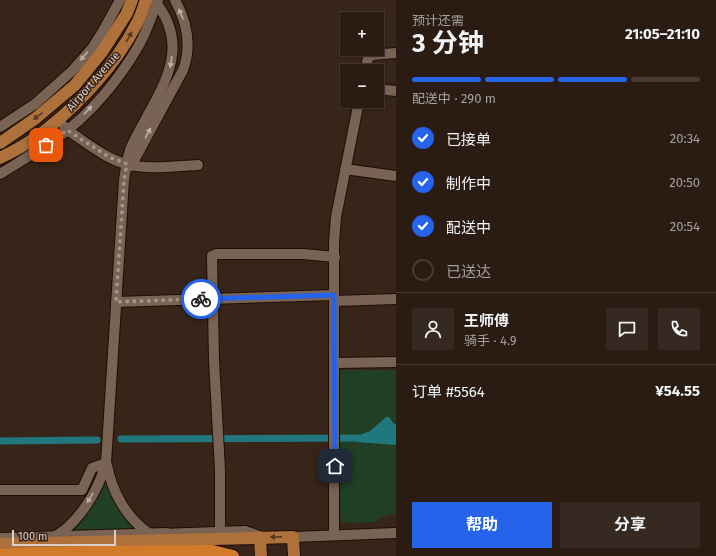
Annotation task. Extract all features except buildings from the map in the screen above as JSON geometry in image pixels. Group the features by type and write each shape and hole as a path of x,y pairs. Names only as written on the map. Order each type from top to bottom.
{"highway":[{"path":"0,555 33,548 198,550 213,551 233,556"}],"main road":[{"name":"Airport Avenue","path":"0,143 36,118 75,85 102,52 127,13 132,0"},
{"name":"Airport Avenue","path":"0,158 29,142 59,120 85,94 116,59 138,22 154,1"},
{"path":"0,549 139,540 168,536 293,537 294,556"},
{"path":"260,537 261,556"},
{"path":"0,544 33,548"}],"street":[{"path":"0,127 35,104 72,71 96,41 120,0"},
{"path":"129,164 183,70 186,62 188,52 186,30 183,19 174,0"},
{"path":"33,548 66,529 87,504 103,475 106,463 124,180 129,164 132,146 165,83 172,60 172,39 167,19 154,1"},
{"path":"0,174 67,130 110,86 140,44 154,1"},
{"path":"367,64 368,58 372,55 396,53"},
{"path":"384,90 396,91"},
{"path":"348,169 358,108"},
{"path":"334,535 334,298 336,217 362,108"},
{"path":"59,120 67,130 109,157 129,164 149,166 198,165"},
{"path":"348,169 396,176"},
{"path":"220,531 219,455 212,255 303,254 335,257"},
{"path":"116,302 213,299 396,299"},
{"path":"334,363 396,362"},
{"path":"0,490 82,490 92,468 106,463"},
{"path":"106,463 109,478 122,503 142,529 151,534"},
{"path":"0,538 151,534 168,536 220,531 245,531 260,537"},
{"path":"293,537 396,533"},
{"path":"139,540 151,534"}],"green space":[{"path":"344,370 396,370 396,513 383,517 375,522 342,522 339,516 337,372"},
{"path":"106,483 137,529 76,531 76,528 94,502 103,484"}],"water":[{"path":"386,417 389,417 396,425 396,445 357,442 355,438 357,436 370,431"}],"waterway":[{"path":"121,439 359,438"},
{"path":"0,441 97,440"}],"way so far":[{"path":"46,145 67,130 109,157 127,164 124,180 116,302 201,299"}],"route":[{"path":"201,299 334,295 335,466"}]}
